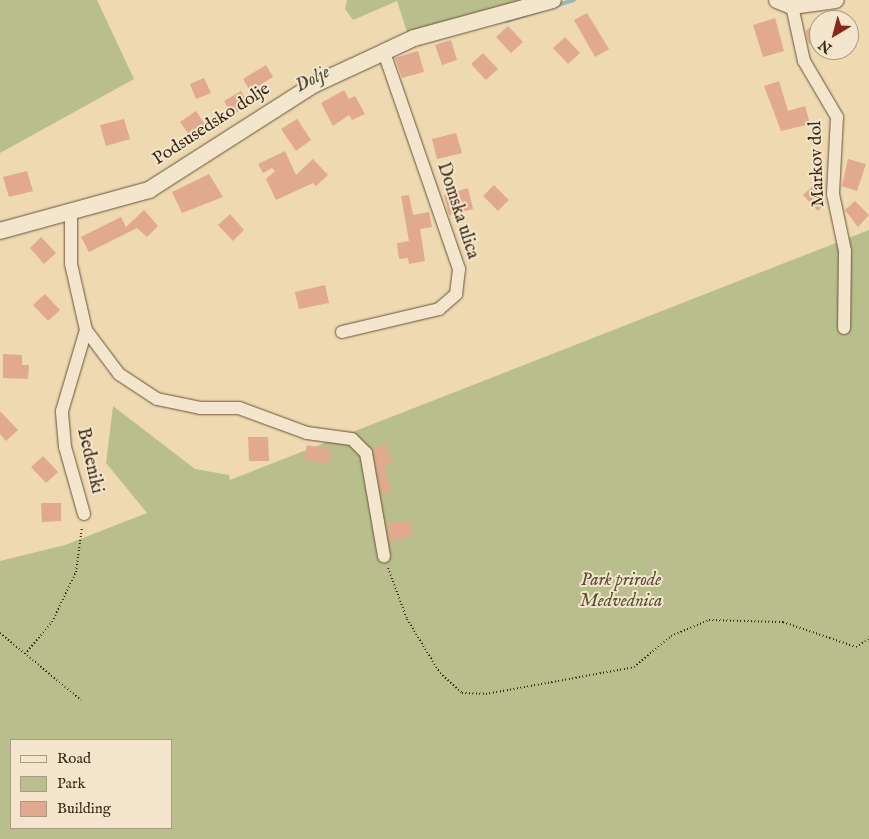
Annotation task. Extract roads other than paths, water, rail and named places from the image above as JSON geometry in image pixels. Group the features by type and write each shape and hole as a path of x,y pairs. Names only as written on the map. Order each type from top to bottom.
{"street":[{"name":"Podsusedsko dolje","path":"0,231 149,190 313,85 414,38 553,0"},
{"path":"784,3 836,0"},
{"name":"Markov dol","path":"784,3 804,61 837,117 833,194 845,251 844,328"},
{"name":"Domska ulica","path":"342,332 439,309 456,294 459,269 384,52"},
{"path":"71,213 71,264 86,330 118,374 157,399 200,408 239,408 307,433 352,439 366,453 384,556"},
{"name":"Bedeniki","path":"84,514 65,447 62,410 86,330"}],"waterway":[{"name":"Dolje","path":"506,21 574,0"}],"park label":[{"name":"Park prirode Medvednica","path":"621,592"}]}
